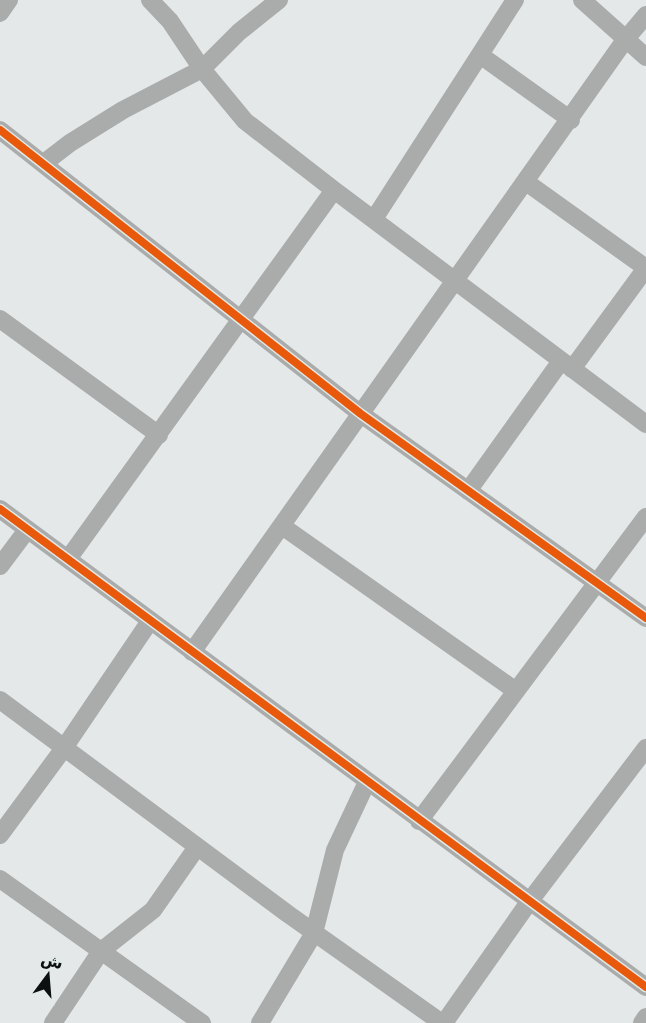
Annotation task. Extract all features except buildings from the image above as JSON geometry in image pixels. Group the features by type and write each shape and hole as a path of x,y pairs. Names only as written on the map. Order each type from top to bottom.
{"street":[{"path":"0,13 9,0"},
{"path":"150,0 170,21 202,69 245,121 646,424"},
{"path":"44,164 70,143 115,115 202,69 239,32 279,0"},
{"path":"374,219 515,0"},
{"path":"582,0 646,57"},
{"path":"192,652 571,120 626,39 646,15"},
{"path":"480,55 571,120"},
{"path":"0,130 361,414 646,618"},
{"path":"468,491 646,268 526,182"},
{"path":"68,560 334,190"},
{"path":"0,319 159,435"},
{"path":"0,509 646,987"},
{"path":"419,820 646,517"},
{"path":"282,526 516,691"},
{"path":"0,566 27,530"},
{"path":"0,835 64,748 150,621"},
{"path":"0,700 314,933 443,1023 529,902 646,748"},
{"path":"260,1023 314,933 335,850 367,782"},
{"path":"53,1023 101,951 153,910 197,847"},
{"path":"0,879 202,1023"},
{"path":"642,1023 646,1017"}],"cycle path":[{"path":"0,130 361,414 646,618"},
{"path":"0,509 646,987"}]}
